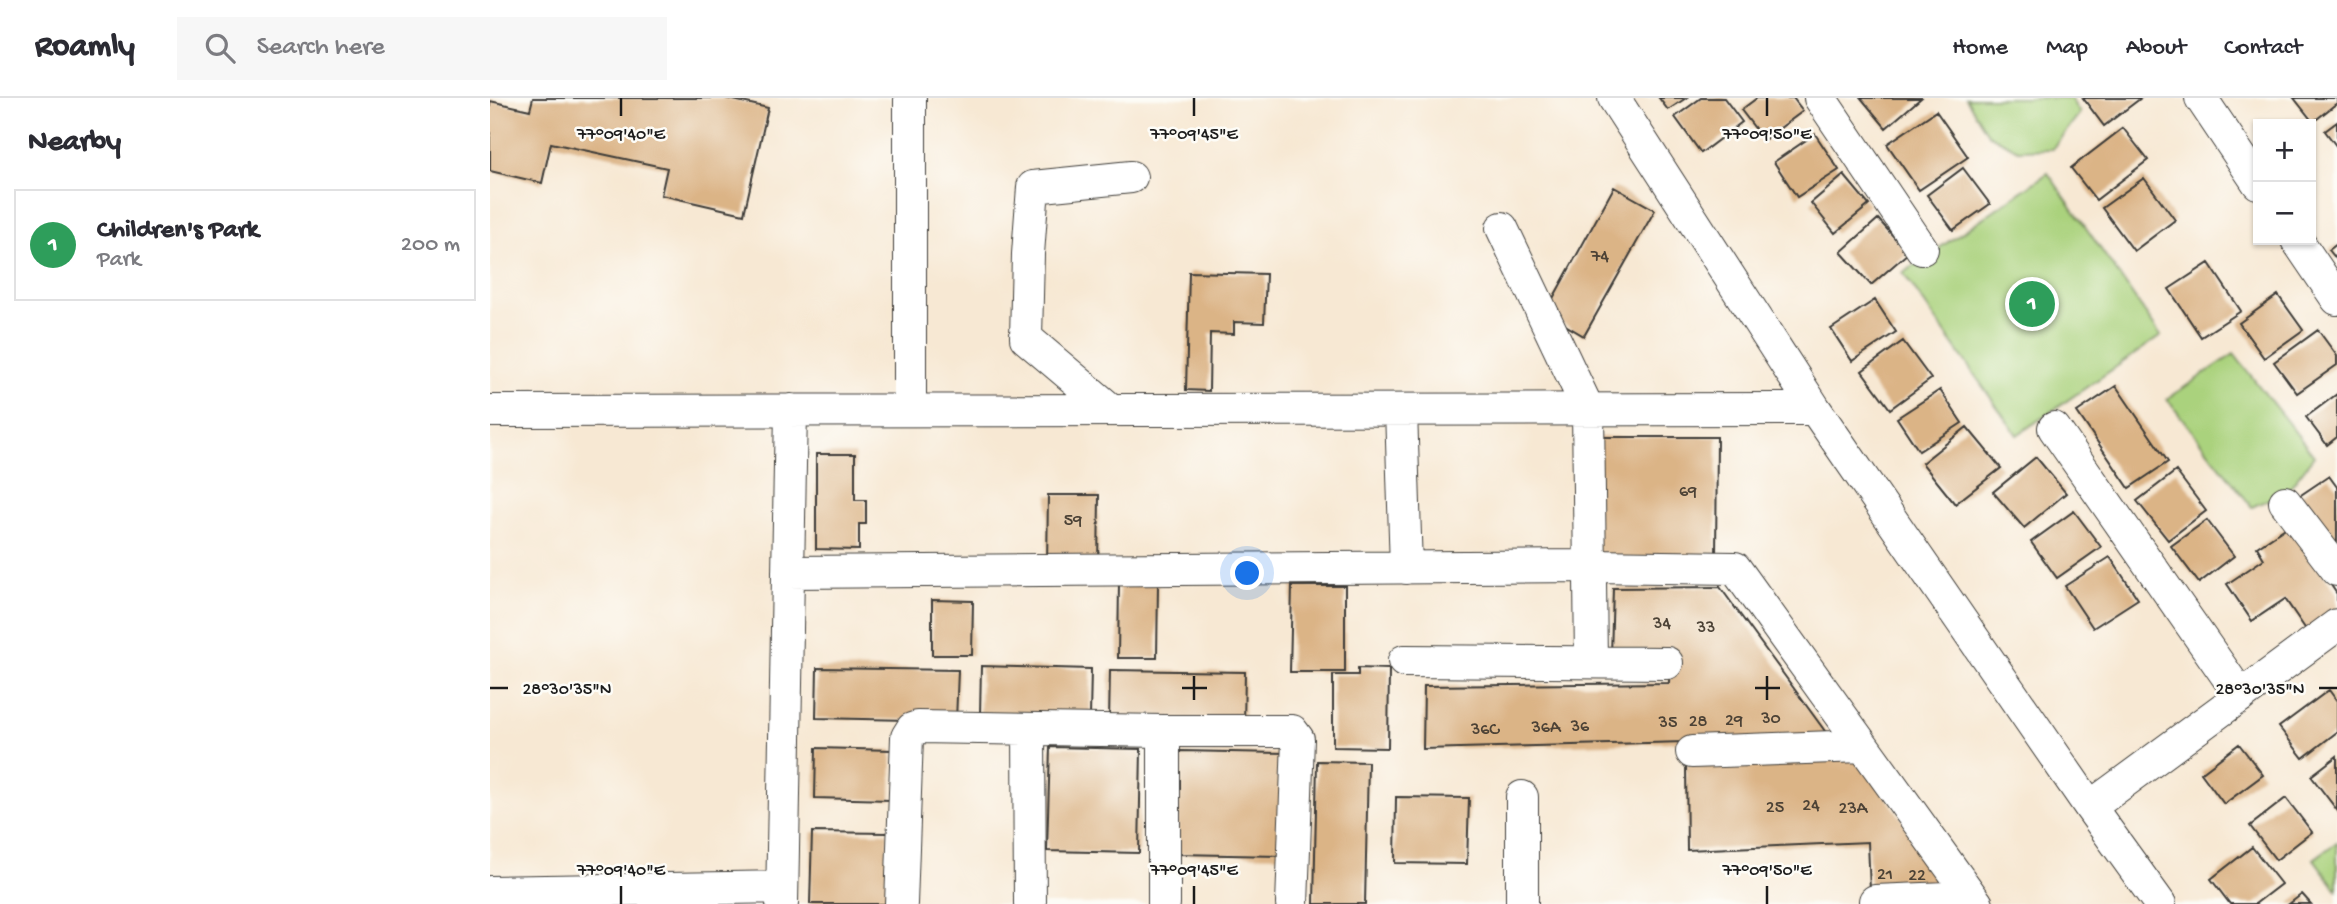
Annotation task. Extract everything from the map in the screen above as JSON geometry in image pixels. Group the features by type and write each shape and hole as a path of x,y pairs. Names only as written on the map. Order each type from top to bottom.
{"street":[{"path":"910,98 910,409"},
{"path":"1614,98 1815,409 2160,904"},
{"path":"1820,98 1922,249"},
{"path":"2201,98 2257,182"},
{"path":"1110,409 1026,338 1033,187 1131,177"},
{"path":"1502,228 1588,409 1591,662"},
{"path":"2300,245 2337,299"},
{"path":"490,411 1815,409"},
{"path":"490,892 782,895 791,410"},
{"path":"1401,410 1406,568"},
{"path":"2054,428 2241,696"},
{"path":"2285,502 2337,570"},
{"path":"788,572 1590,566 1735,568 1974,900"},
{"path":"2090,807 2337,625"},
{"path":"1404,661 1667,663"},
{"path":"901,904 907,737 910,731 918,727 1287,730 1298,736 1292,904"},
{"path":"1029,729 1030,904"},
{"path":"1164,731 1164,904"},
{"path":"1692,752 1863,746"},
{"path":"1522,797 1522,904"},
{"path":"1875,901 1974,900"}],"green space":[{"path":"1966,98 2070,98 2080,113 2052,149 2018,150 1988,134"},
{"path":"2048,173 2161,336 2017,435 1903,273"},
{"path":"2234,354 2314,456 2287,491 2252,507 2167,399"},
{"path":"2337,842 2337,890 2314,859"}],"building":[{"path":"533,98 725,98 768,108 744,214 661,195 667,168 551,143 542,183 490,171 490,101 530,110"},
{"path":"1659,98 1686,98 1668,110"},
{"path":"1701,98 1724,98 1742,122 1701,153 1675,117"},
{"path":"1757,98 1793,98 1803,111 1764,140 1741,110"},
{"path":"1861,98 1921,98 1886,128"},
{"path":"2083,98 2141,98 2104,126"},
{"path":"2294,98 2337,98 2337,103 2316,120 2311,119"},
{"path":"1936,111 1968,157 1919,190 1887,144"},
{"path":"2337,122 2337,147 2325,131"},
{"path":"2123,128 2148,160 2096,200 2071,168"},
{"path":"1815,134 1839,170 1797,197 1774,162"},
{"path":"1963,168 1990,204 1953,230 1927,195"},
{"path":"1844,175 1869,205 1835,233 1811,203"},
{"path":"2144,178 2175,220 2134,251 2102,208"},
{"path":"1614,187 1655,210 1584,336 1545,313"},
{"path":"1878,219 1908,253 1871,285 1841,252"},
{"path":"2337,244 2337,260 2329,250"},
{"path":"2209,263 2241,311 2201,337 2169,289"},
{"path":"1189,272 1266,274 1264,323 1234,322 1234,334 1210,333 1209,391 1186,390"},
{"path":"2278,295 2303,330 2264,358 2239,323"},
{"path":"1875,300 1896,332 1852,361 1831,329"},
{"path":"2318,330 2337,356 2337,365 2297,393 2274,362"},
{"path":"1903,341 1931,379 1890,409 1862,371"},
{"path":"2116,386 2168,462 2129,488 2077,412"},
{"path":"1940,390 1962,423 1919,451 1897,418"},
{"path":"2337,394 2337,437 2327,445 2306,417"},
{"path":"1967,427 2001,468 1955,504 1922,463"},
{"path":"1596,437 1717,437 1716,559 1596,558"},
{"path":"816,454 855,454 855,500 866,500 866,524 859,524 859,550 816,549"},
{"path":"2036,457 2066,493 2024,528 1993,492"},
{"path":"2176,471 2206,511 2168,540 2137,501"},
{"path":"2329,476 2337,487 2337,557 2292,501"},
{"path":"1048,495 1099,495 1098,566 1047,566"},
{"path":"2074,511 2101,547 2057,578 2031,542"},
{"path":"2207,520 2234,556 2199,583 2171,546"},
{"path":"2290,525 2337,594 2337,620 2311,637 2285,599 2252,621 2227,584 2264,559 2257,547"},
{"path":"2110,557 2138,599 2093,628 2065,586"},
{"path":"1119,582 1158,583 1157,658 1118,658"},
{"path":"1292,586 1345,586 1345,672 1290,672"},
{"path":"1720,587 1830,738 1423,749 1424,686 1669,683 1670,656 1611,656 1613,588"},
{"path":"932,600 973,601 972,655 932,655"},
{"path":"981,666 1091,669 1090,717 980,715"},
{"path":"817,668 958,670 956,721 816,718"},
{"path":"1358,668 1389,669 1388,748 1333,747 1333,675 1358,675"},
{"path":"1110,670 1245,672 1244,726 1109,723"},
{"path":"2329,690 2337,701 2337,732 2303,758 2279,727"},
{"path":"2239,744 2263,775 2224,804 2201,773"},
{"path":"1050,747 1141,749 1139,853 1047,851"},
{"path":"816,748 892,750 891,800 815,798"},
{"path":"1180,751 1285,753 1283,856 1177,854"},
{"path":"2337,756 2337,810 2311,776"},
{"path":"1860,759 1950,888 1870,891 1868,842 1687,850 1686,765"},
{"path":"1317,761 1368,762 1365,904 1314,904"},
{"path":"1396,797 1469,798 1467,864 1395,863"},
{"path":"2286,798 2312,832 2276,860 2250,826"},
{"path":"812,832 888,833 887,904 810,904"},
{"path":"2252,847 2281,884 2255,904 2230,904 2211,879"},
{"path":"2302,894 2311,904 2289,904"}],"place":[{"name":"Children's Park","path":"2032,304"}]}
